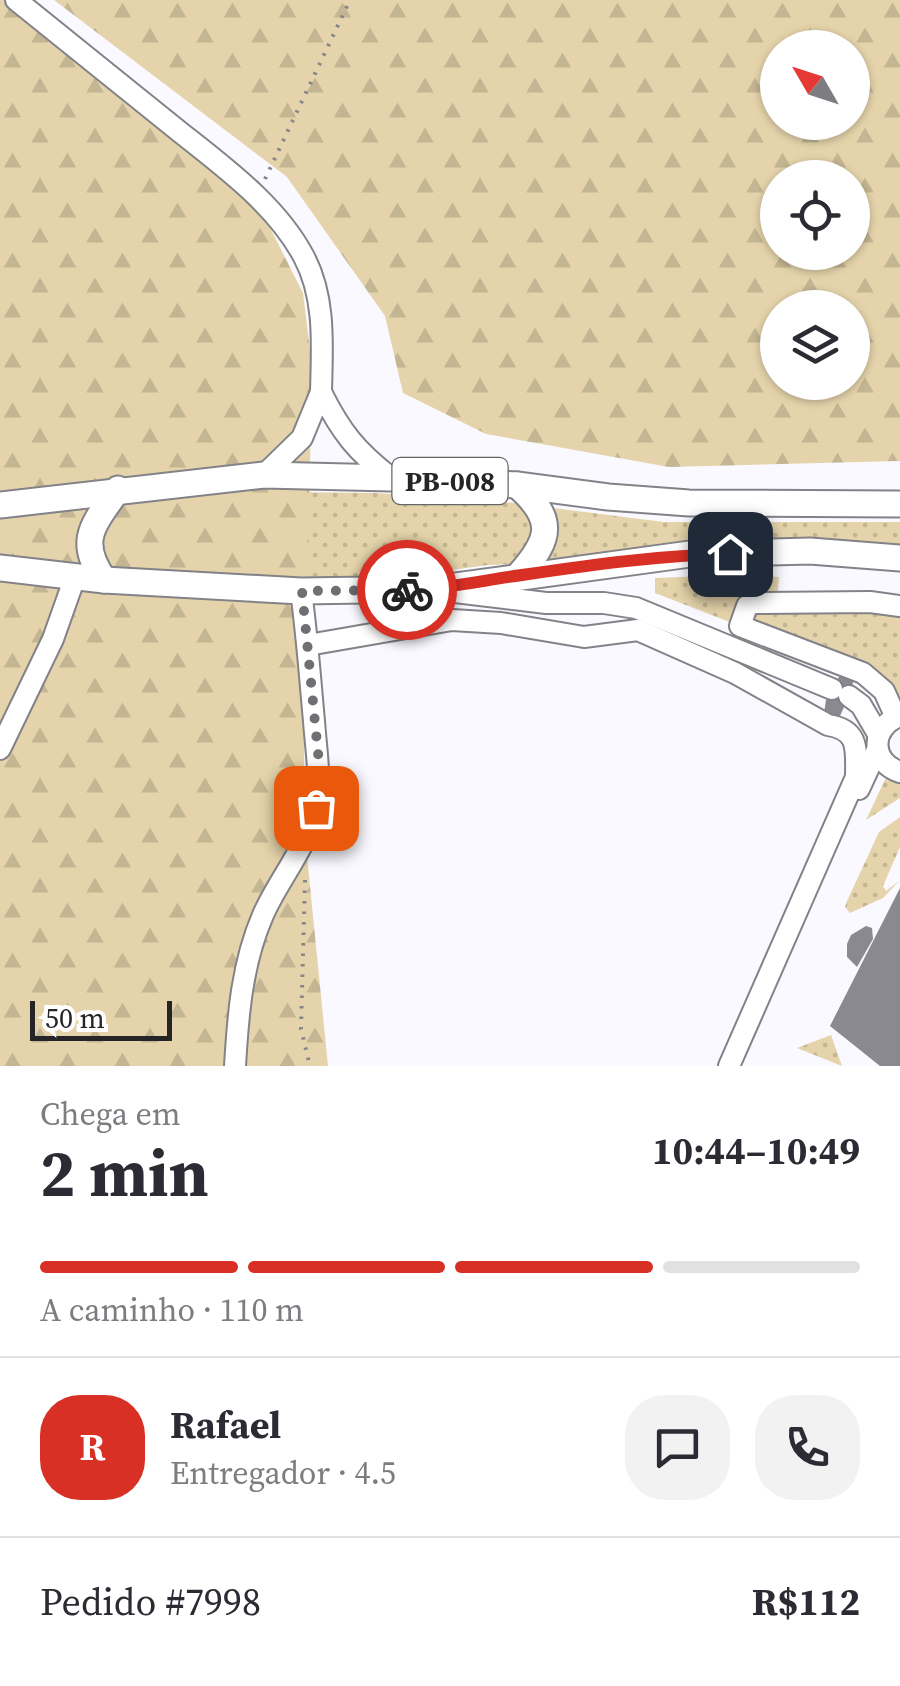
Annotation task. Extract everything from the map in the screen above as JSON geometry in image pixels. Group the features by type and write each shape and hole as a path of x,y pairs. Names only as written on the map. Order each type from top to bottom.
{"main road":[{"name":"PB-008","path":"0,505 264,475 517,486 689,503 900,504"},
{"path":"517,486 539,509 546,532 542,546 519,575"},
{"path":"104,580 90,561 90,531 118,489"},
{"path":"0,568 104,580 302,591 433,590 690,554 810,552 900,558"}],"street":[{"path":"16,0 256,196 284,225 306,260 322,325 321,392 302,438 264,475"},
{"path":"321,392 343,434 391,478"},
{"path":"0,749 53,639 75,577"},
{"path":"433,590 636,608 861,705 886,766 900,772"},
{"path":"235,1066 240,999 250,954 262,917 306,840 316,808 320,773 302,591"},
{"path":"900,606 870,602 754,603 747,606 740,626 863,673 884,691 894,713 900,715"},
{"path":"308,644 452,620 500,623 584,638 638,630 735,673 828,725 850,732 854,739 856,777 732,1066"},
{"path":"732,1066 884,725 900,715"}],"path":[{"path":"256,196 350,0"},
{"path":"305,878 301,1029 310,1066"}],"green space":[{"path":"0,0 12,0 261,210 303,293 312,366 303,816 328,1066 0,1066"},
{"path":"54,0 900,0 900,461 669,467 486,434 403,393 385,316 287,177"},
{"path":"279,492 376,493 506,502 664,522 900,522 900,550 488,565 407,576 301,578 0,529"},
{"path":"779,577 777,602 900,606 900,713 884,691 740,626 655,593 655,578"},
{"path":"888,773 900,782 900,798 866,820"},
{"path":"900,817 900,847 883,886 886,891 899,881 883,898 850,913 845,907 847,901 879,832"},
{"path":"831,1035 842,1066 797,1048"}],"building":[{"path":"843,670 854,674 852,689 836,725 823,720 826,700"},
{"path":"900,888 900,1066 880,1066 830,1026"},
{"path":"866,926 872,928 873,939 857,967 847,957 847,944 851,935"}],"way so far":[{"path":"316,808 320,773 302,591 407,590"}],"route":[{"path":"407,590 433,590 690,554 730,554"}]}
